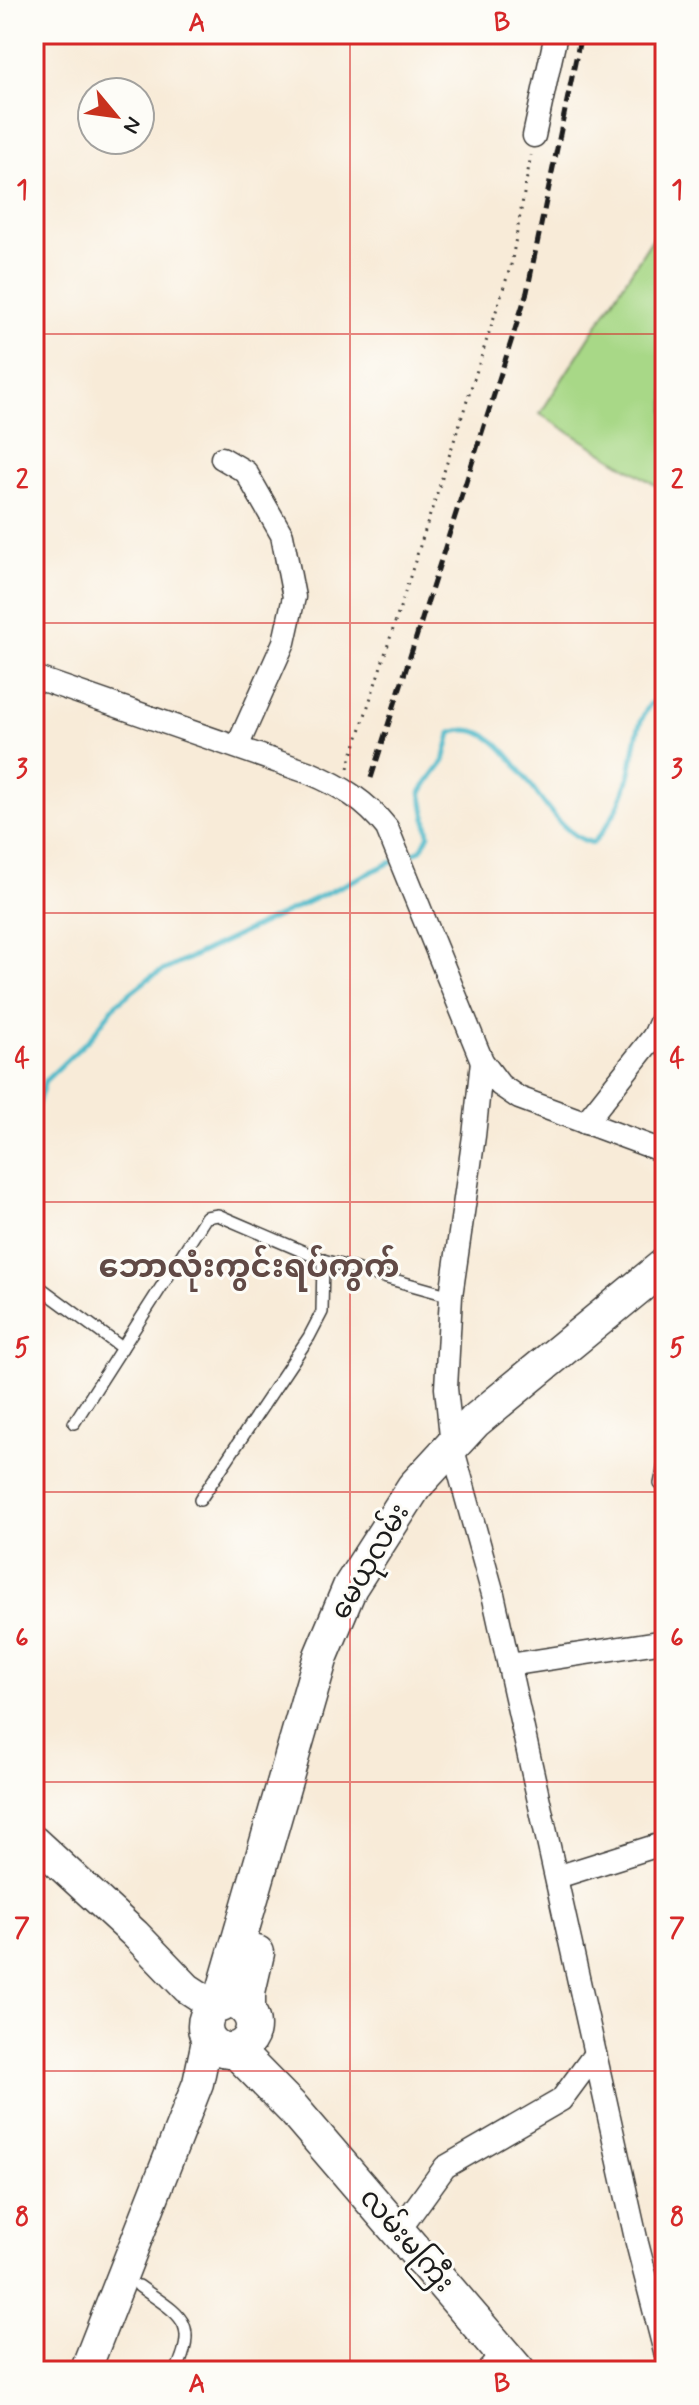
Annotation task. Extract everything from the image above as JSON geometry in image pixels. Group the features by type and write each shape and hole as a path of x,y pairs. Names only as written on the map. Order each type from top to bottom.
{"main road":[{"name":"မေယုလမ်း","path":"227,2027 248,1992 339,1663 369,1595 475,1421 665,1265"},
{"name":"မေယုလမ်း","path":"456,1456 488,1436 665,1291"},
{"name":"လမ်းမကြီး","path":"227,2027 398,2232 500,2364"}],"street":[{"path":"534,136 556,34"},
{"path":"222,458 246,472 282,535 294,597 284,642 237,747"},
{"path":"34,677 310,773 341,787 378,816 387,828 482,1061 500,1085 519,1098 665,1152"},
{"path":"585,1123 660,1040 665,1011"},
{"path":"482,1061 451,1296 446,1388 456,1456 509,1665 637,2243 665,2352"},
{"path":"509,1665 665,1641"},
{"path":"34,1841 123,1923 227,2027"},
{"path":"557,1877 665,1843"},
{"path":"107,2371 214,2090 227,2027"},
{"path":"85,2371 198,2083 227,2027"},
{"path":"398,2232 445,2167 561,2100 595,2054"}],"lane":[{"path":"74,1423 206,1217 218,1215 323,1260 451,1296"},
{"path":"200,1500 309,1337 322,1312 323,1260"},
{"path":"34,1283 122,1348"},
{"path":"660,1484 665,1460"},
{"path":"139,2286 182,2318 188,2336 176,2371"}],"path":[{"path":"341,787 511,265 534,136"}],"green space":[{"path":"665,219 665,491 540,414"}],"waterway":[{"path":"405,856 421,850 429,834 421,792 444,761 451,733 472,730 491,739 508,754 556,818 573,834 593,843 610,820 623,794 645,711 651,703 665,706"},
{"path":"34,1117 45,1081 91,1037 116,1004 152,976 392,862"}],"railway":[{"path":"371,778 527,292 581,34"}],"district":[{"name":"ဘောလုံးကွင်းရပ်ကွက်","path":"249,1268"}]}
